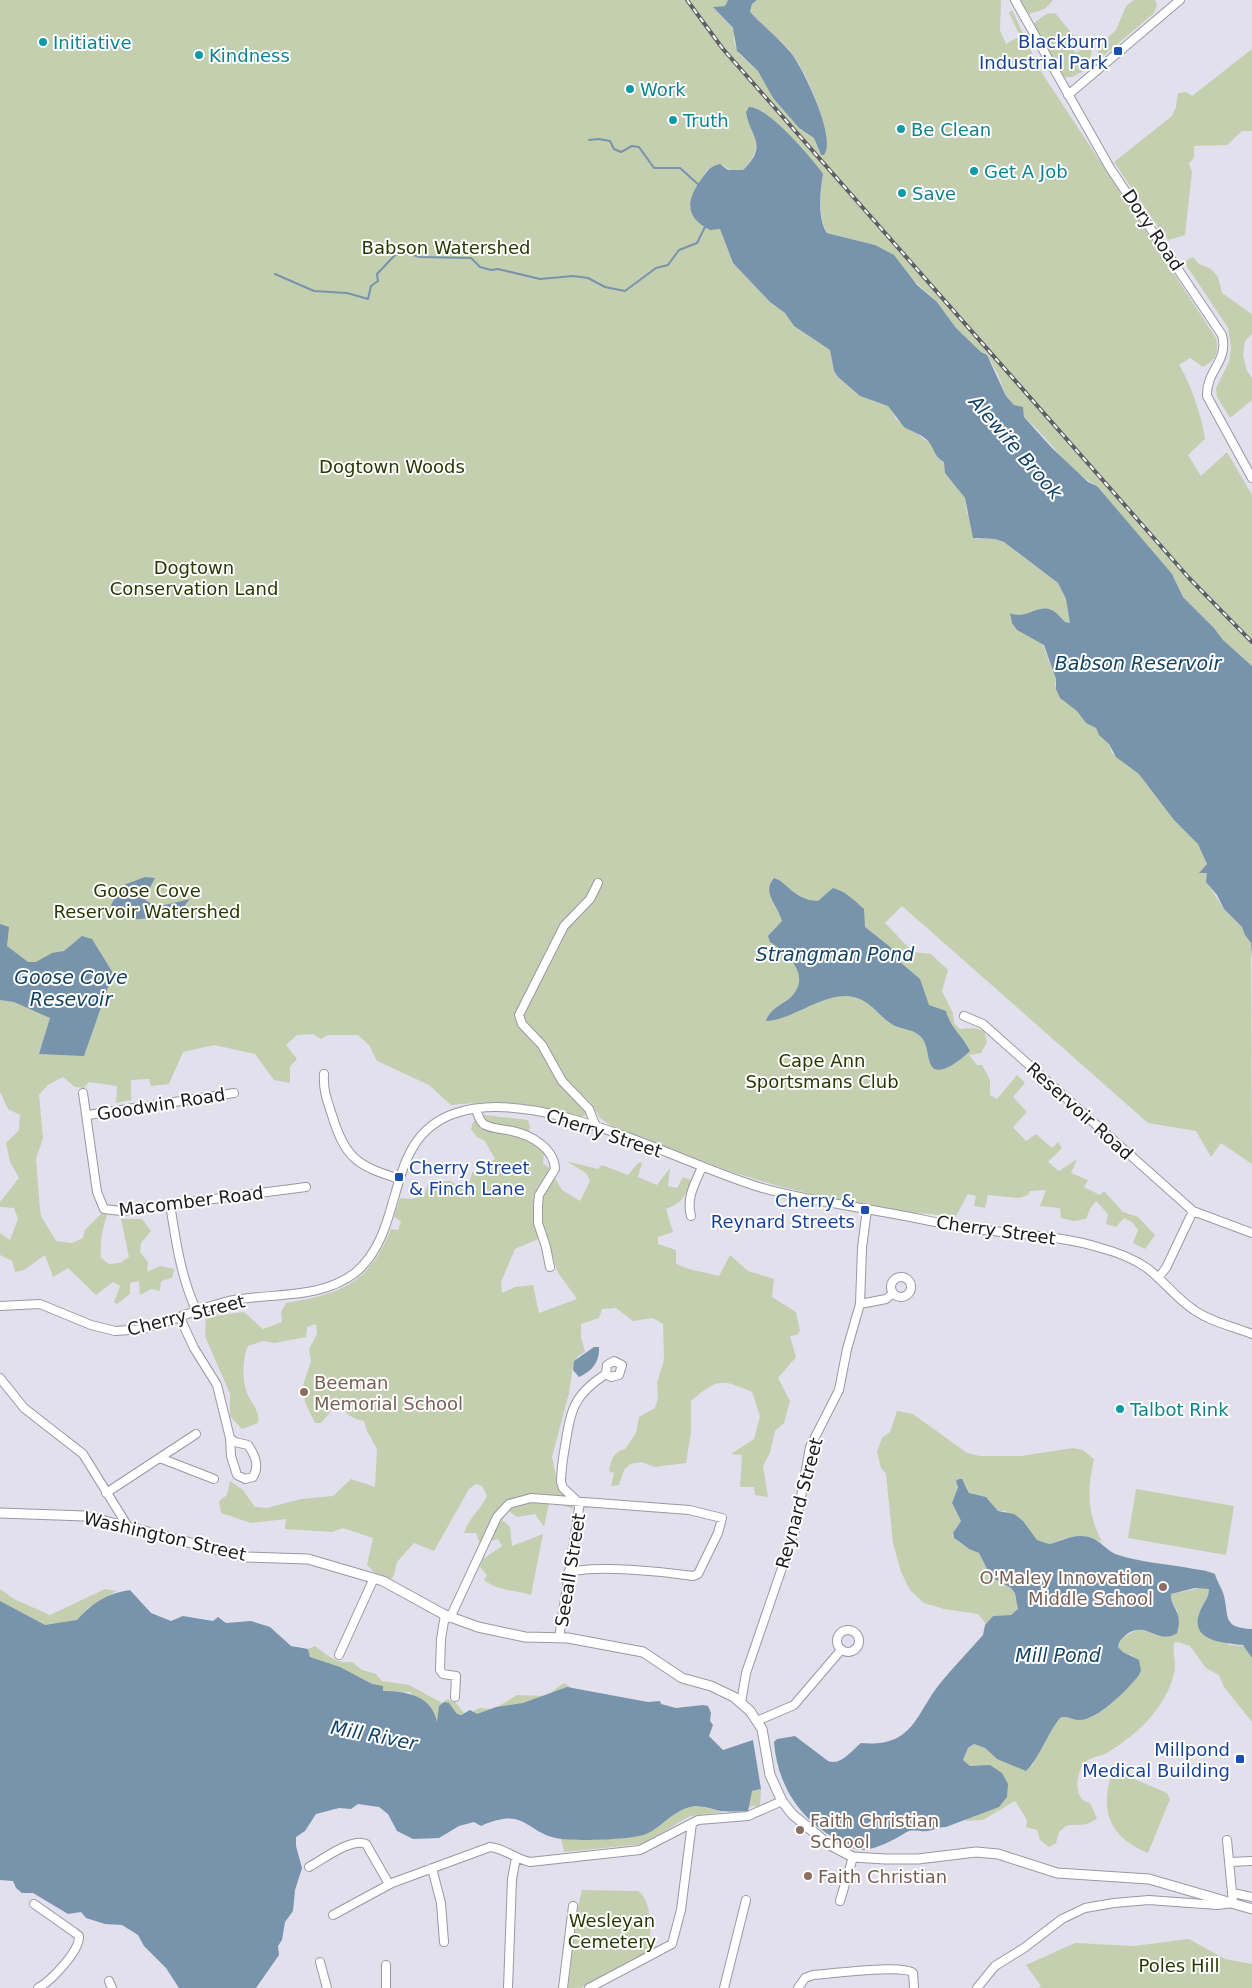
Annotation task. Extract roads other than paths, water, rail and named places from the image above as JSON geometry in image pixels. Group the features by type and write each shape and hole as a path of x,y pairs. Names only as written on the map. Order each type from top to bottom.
{"main road":[{"name":"Washington Street","path":"0,1513 85,1516 127,1525 210,1549 246,1556 308,1559 374,1578 448,1616 503,1633 559,1638 644,1652 682,1678 711,1686 734,1697 741,1703 758,1721 762,1729 773,1784 782,1801 792,1814 828,1844 853,1856 871,1859 902,1859 976,1852 998,1854 1057,1872 1149,1879 1252,1909"}],"street":[{"name":"Dory Road","path":"1015,0 1110,168 1222,335 1224,354 1208,383 1207,396 1249,466 1252,478"},
{"path":"1068,95 1180,0"},
{"path":"596,1127 590,1108 562,1081 542,1046 522,1024 519,1014 564,926 590,898 598,883"},
{"name":"Reservoir Road","path":"964,1016 983,1024 1193,1211 1252,1234"},
{"path":"324,1074 323,1092 345,1149 352,1158 364,1167 400,1179"},
{"name":"Goodwin Road","path":"88,1115 234,1092"},
{"name":"Macomber Road","path":"83,1093 88,1115 98,1192 104,1209 121,1211 306,1187"},
{"path":"476,1108 479,1118 485,1125 514,1131 528,1137 540,1144 552,1155 555,1169 539,1195 537,1216 550,1267"},
{"name":"Cherry Street","path":"0,1306 40,1304 91,1325 123,1332 144,1329 234,1300 318,1290 346,1279 363,1264 378,1245 406,1159 421,1135 433,1124 446,1117 476,1108 539,1111 596,1127 762,1188 965,1228 1031,1234 1089,1244 1139,1263 1158,1278 1176,1297 1204,1316 1252,1334"},
{"path":"691,1216 688,1206 690,1197 702,1167"},
{"path":"170,1204 181,1267 187,1290 198,1312"},
{"name":"Reynard Street","path":"741,1703 746,1673 795,1530 810,1447 839,1390 847,1349 860,1304 862,1248 866,1209"},
{"path":"1158,1278 1166,1268 1193,1211"},
{"path":"860,1304 886,1299 892,1294"},
{"path":"180,1318 194,1348 217,1385 230,1438 231,1456 237,1475 245,1479 253,1477 257,1466 251,1450 248,1445 235,1442 230,1438"},
{"path":"580,1502 563,1488 561,1482 569,1419 574,1406 587,1388 606,1374"},
{"path":"0,1378 24,1408 83,1454 127,1525"},
{"path":"106,1493 196,1434"},
{"path":"160,1458 214,1479"},
{"path":"455,1696 456,1676 443,1674 440,1670 441,1639 448,1616 504,1508 516,1501 530,1498 682,1509 722,1518 718,1534 698,1574 693,1576 598,1569 578,1570 568,1573"},
{"name":"Seeall Street","path":"559,1638 580,1502"},
{"path":"339,1655 374,1578"},
{"path":"758,1721 794,1705 801,1699 840,1650"},
{"path":"333,1915 389,1884 490,1847 506,1851 516,1858 530,1862 640,1850 692,1823 722,1817 748,1816 782,1801"},
{"path":"589,1988 672,1944 681,1910 692,1823"},
{"path":"977,1988 995,1966 1024,1948 1062,1918 1085,1908 1142,1900 1176,1901 1217,1906 1233,1903 1227,1840"},
{"path":"309,1867 349,1845 362,1842 366,1844 389,1884"},
{"path":"840,1901 853,1856"},
{"path":"508,1988 512,1879 516,1858"},
{"path":"1230,1862 1252,1861"},
{"path":"432,1868 441,1903 444,1942"},
{"path":"1233,1893 1252,1897"},
{"path":"724,1988 746,1900"},
{"path":"34,1904 74,1932 79,1940 56,1974 38,1988"},
{"path":"563,1988 573,1906"},
{"path":"320,1962 326,1988"},
{"path":"386,1965 386,1988"},
{"path":"798,1988 805,1978 813,1975 908,1969 913,1973 914,1988"}],"water":[{"path":"728,0 757,0 752,4 750,12 781,42 796,61 810,87 822,119 827,146 824,155 821,155 814,138 799,128 773,98 758,71 737,51 733,28 713,7 725,6"},
{"name":"Babson Reservoir","path":"749,107 757,109 777,123 810,157 823,174 820,196 821,212 827,233 875,245 894,255 917,285 937,302 956,328 981,352 987,355 1006,396 1014,405 1023,407 1024,417 1052,448 1088,482 1097,486 1172,574 1183,597 1214,628 1223,640 1252,666 1252,958 1251,943 1242,927 1224,909 1217,895 1206,882 1207,873 1199,873 1207,864 1198,844 1174,820 1139,774 1116,757 1109,744 1099,735 1096,728 1086,723 1077,711 1060,698 1056,689 1056,679 1044,645 1017,630 1012,623 1010,613 1020,615 1039,609 1049,609 1058,614 1065,622 1070,623 1066,599 1058,583 1004,542 995,539 973,538 965,498 945,473 944,462 936,456 929,442 904,427 888,406 860,396 838,377 834,371 830,350 794,326 785,313 770,302 733,263 720,229 710,230 696,220 692,214 690,202 692,195 708,170 720,164 728,170 743,170 751,161 757,147 746,112"},
{"path":"145,877 155,878 144,899 156,907 190,899 176,916 127,920 118,915 111,905 121,886"},
{"name":"Strangman Pond","path":"774,878 803,898 818,901 833,888 857,902 864,909 865,927 894,950 900,962 920,979 929,1005 946,1011 951,1023 970,1051 950,1066 938,1070 933,1068 925,1044 919,1035 913,1031 895,1026 862,1000 850,996 826,999 789,1015 766,1021 774,1009 793,995 798,987 799,979 794,964 770,942 768,936 782,921 769,889 770,883"},
{"name":"Goose Cove Resevoir","path":"0,924 9,927 7,946 28,962 36,962 52,953 64,951 82,936 92,939 113,973 84,1056 39,1054 50,1018 14,1002 0,1000"},
{"path":"594,1347 599,1347 597,1362 588,1372 579,1377 573,1370 574,1361"},
{"name":"Mill Pond","path":"962,1479 969,1493 986,1497 998,1511 1014,1514 1023,1521 1037,1540 1049,1544 1073,1537 1089,1537 1118,1555 1215,1574 1224,1596 1227,1615 1231,1623 1242,1628 1252,1629 1252,1658 1243,1645 1219,1642 1204,1636 1200,1630 1198,1623 1199,1614 1209,1589 1195,1588 1171,1594 1179,1619 1177,1633 1164,1637 1146,1631 1134,1630 1127,1634 1120,1641 1118,1647 1123,1652 1139,1660 1141,1670 1139,1675 1128,1688 1095,1715 1079,1720 1065,1717 1060,1718 1035,1760 1026,1771 997,1759 985,1748 974,1744 968,1748 963,1760 970,1766 990,1765 1002,1773 1008,1784 1007,1797 999,1807 946,1827 927,1831 910,1831 880,1846 859,1850 848,1846 822,1830 801,1810 785,1785 776,1757 774,1742 777,1739 795,1736 828,1761 833,1762 842,1760 861,1743 879,1743 893,1740 912,1726 942,1681 983,1635 985,1625 993,1616 1011,1615 1018,1609 1015,1593 1011,1588 991,1577 979,1553 969,1549 954,1538 953,1533 961,1521 952,1503 958,1487 956,1481"},
{"name":"Mill River","path":"130,1590 151,1613 171,1621 183,1616 213,1621 218,1617 226,1623 251,1621 270,1627 291,1646 308,1649 310,1657 340,1667 372,1684 383,1686 383,1691 401,1692 417,1697 430,1706 437,1722 439,1706 444,1702 449,1703 457,1714 461,1715 470,1710 477,1714 496,1707 523,1703 567,1687 648,1702 660,1701 661,1704 676,1708 708,1706 711,1713 710,1721 713,1725 709,1736 723,1750 753,1740 761,1789 752,1791 748,1811 721,1811 695,1806 674,1814 646,1834 605,1840 562,1839 540,1832 518,1820 508,1819 496,1820 481,1826 474,1822 459,1826 439,1838 413,1839 397,1831 388,1814 379,1807 358,1804 351,1809 339,1808 316,1814 305,1831 296,1837 296,1846 302,1868 295,1890 293,1911 285,1922 282,1940 278,1946 279,1955 256,1988 179,1988 166,1968 144,1946 138,1935 122,1925 105,1924 86,1918 81,1912 68,1914 33,1893 22,1893 16,1888 13,1881 0,1880 0,1601 45,1625 77,1620 108,1596"}],"waterway":[{"path":"589,140 610,141 614,149 621,152 632,146 639,147 654,168 680,168 700,186"},
{"path":"275,274 314,291 347,293 368,299 371,286 378,281 377,274 395,255 406,253 420,257 471,258 480,267 491,270 498,269 540,279 573,276 588,278 605,287 625,291 656,268 668,265 679,250 697,243 705,227"}],"railway":[{"path":"687,0 723,49 1189,578 1252,642"}],"place":[{"name":"Initiative","path":"43,42"},
{"name":"Blackburn Industrial Park","path":"1118,51"},
{"name":"Kindness","path":"199,55"},
{"name":"Work","path":"630,89"},
{"name":"Truth","path":"673,120"},
{"name":"Be Clean","path":"901,129"},
{"name":"Get A Job","path":"974,171"},
{"name":"Save","path":"902,193"},
{"name":"Cherry Street & Finch Lane","path":"399,1177"},
{"name":"Cherry & Reynard Streets","path":"865,1210"},
{"name":"Beeman Memorial School","path":"304,1392"},
{"name":"Talbot Rink","path":"1120,1409"},
{"name":"O'Maley Innovation Middle School","path":"1163,1587"},
{"name":"Millpond Medical Building","path":"1240,1759"},
{"name":"Faith Christian School","path":"800,1830"},
{"name":"Faith Christian","path":"808,1876"}],"park label":[{"name":"Babson Watershed","path":"446,247"},
{"name":"Dogtown Woods","path":"392,466"},
{"name":"Dogtown Conservation Land","path":"194,577"},
{"name":"Goose Cove Reservoir Watershed","path":"147,900"},
{"name":"Cape Ann Sportsmans Club","path":"822,1070"},
{"name":"Wesleyan Cemetery","path":"612,1930"},
{"name":"Poles Hill","path":"1179,1965"}],"water label":[{"name":"Alewife Brook","path":"1016,447"}]}
